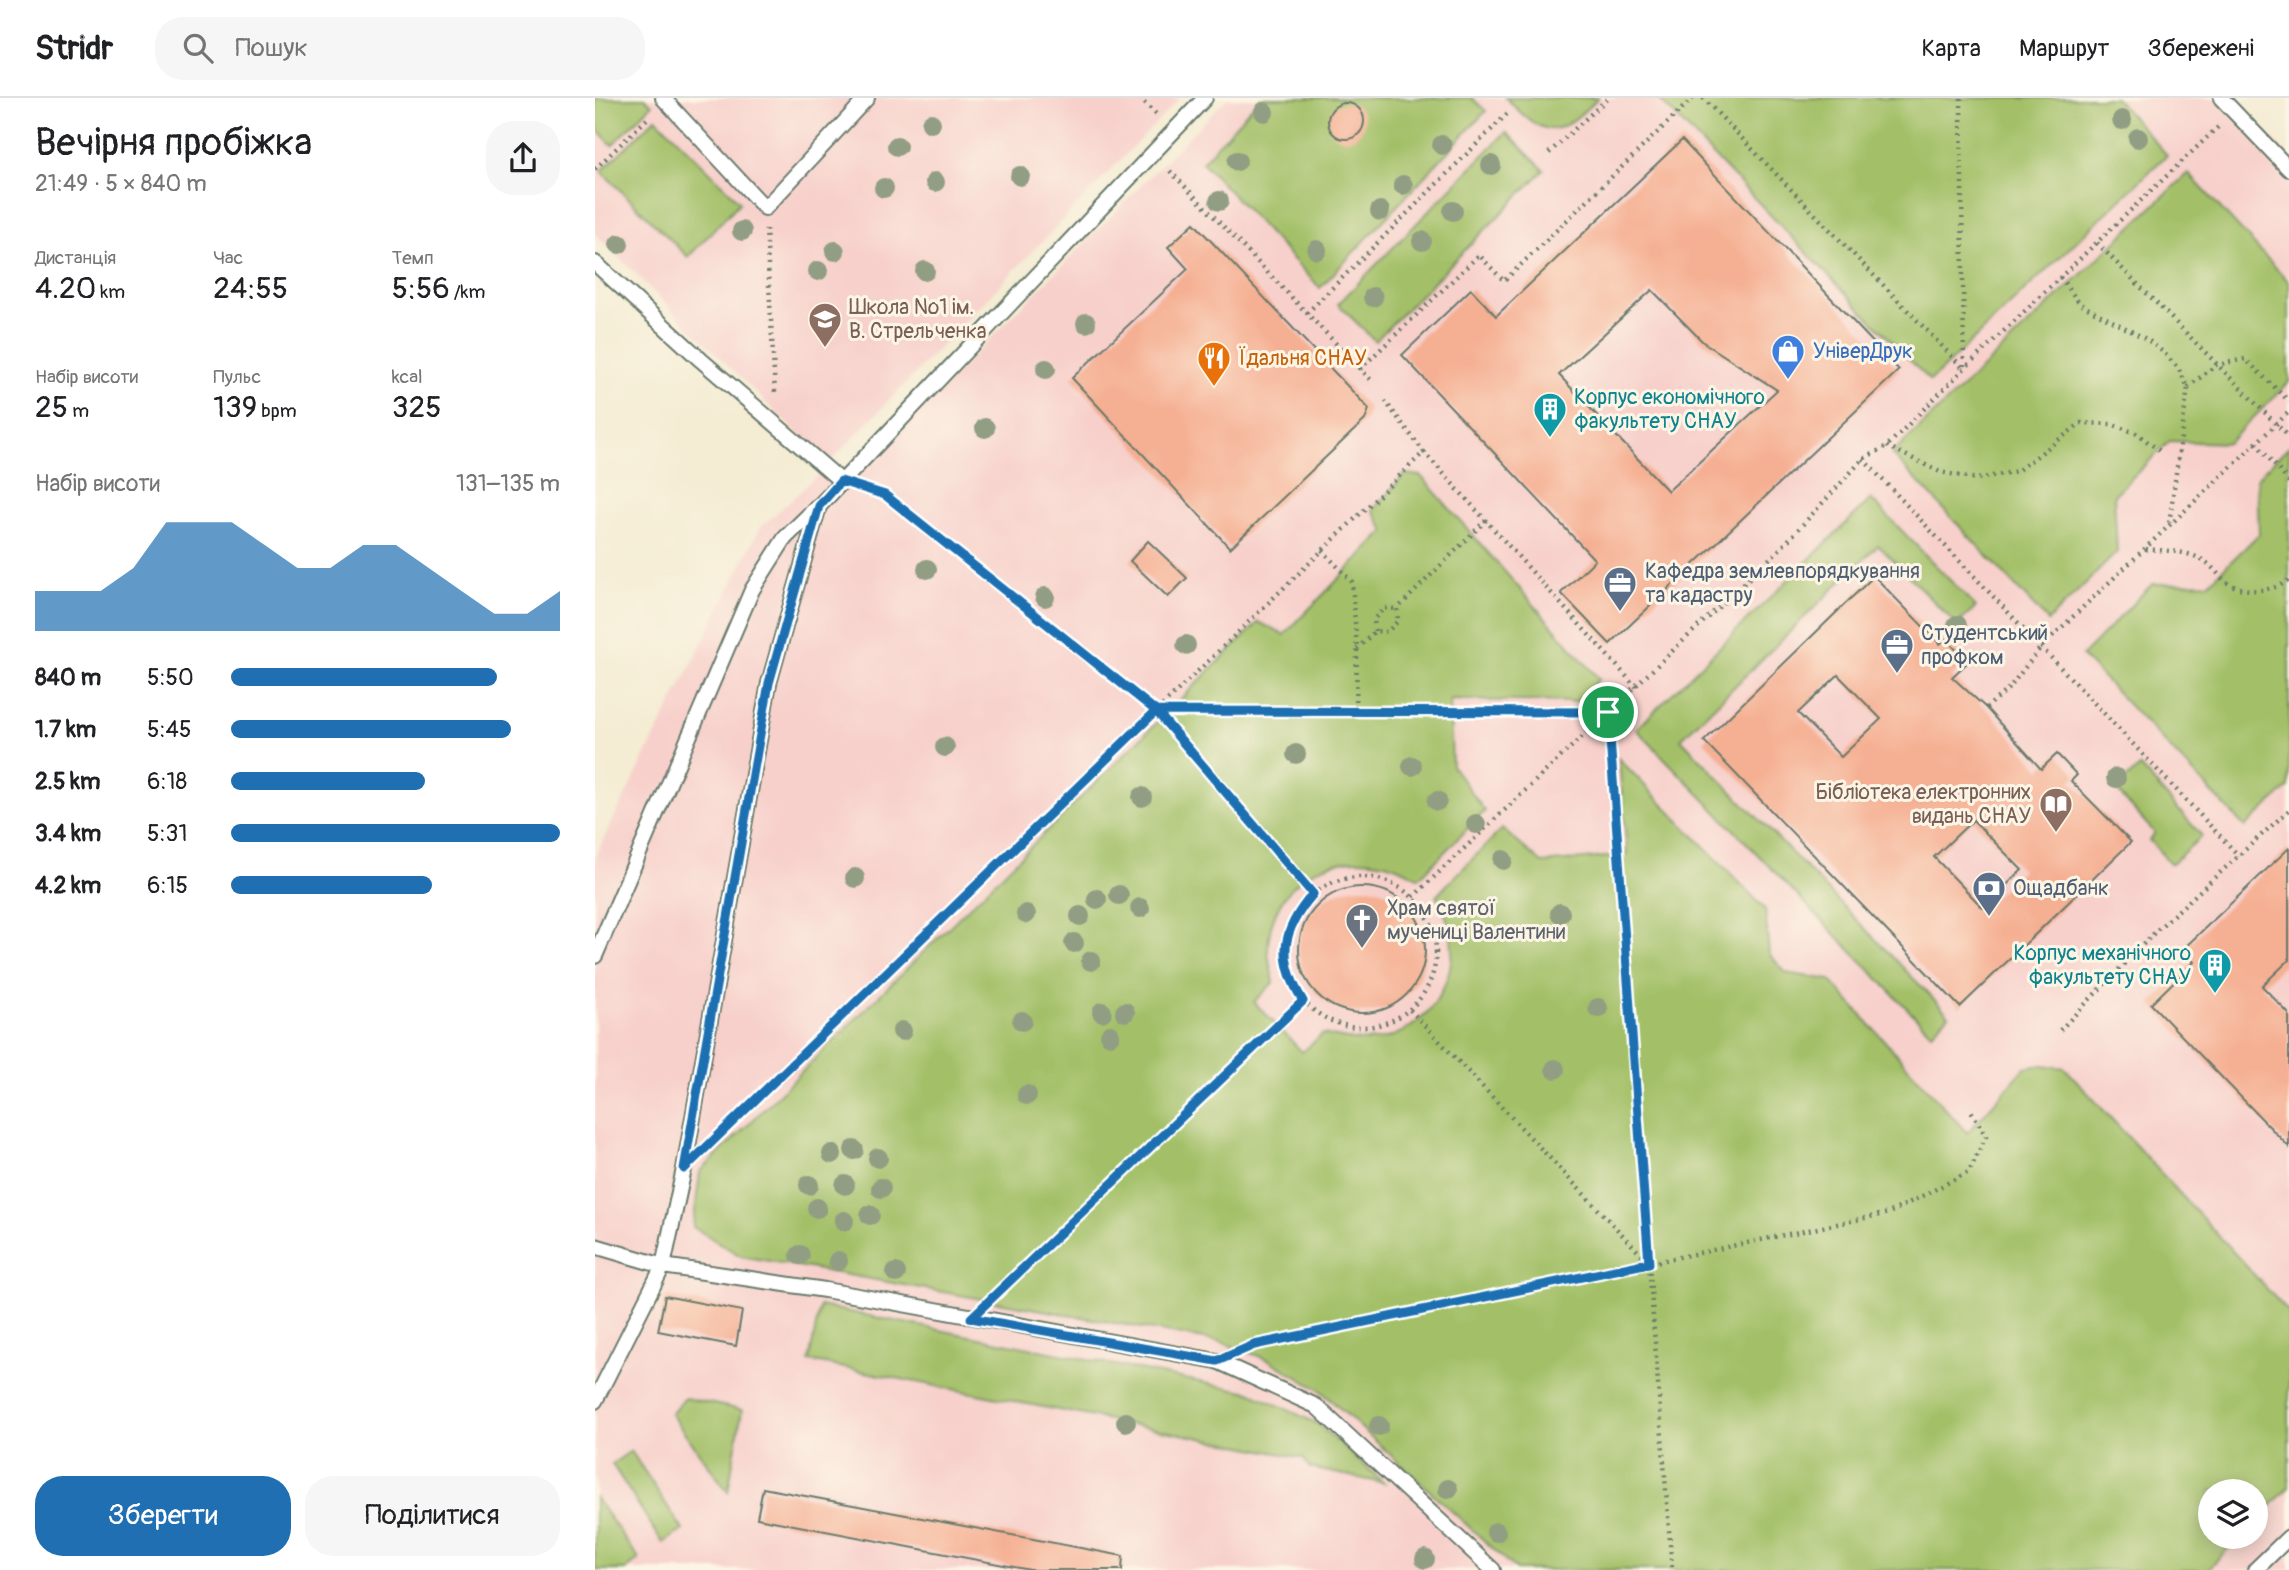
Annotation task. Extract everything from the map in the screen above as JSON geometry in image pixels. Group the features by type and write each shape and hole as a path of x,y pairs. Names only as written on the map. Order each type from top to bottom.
{"lane":[{"path":"665,99 765,208 867,98"},
{"path":"595,956 752,590 785,538 819,506 1154,155 1205,98"},
{"path":"2221,98 2289,169"},
{"path":"595,263 841,481"},
{"path":"595,1401 663,1266 684,1169 769,683 819,506"},
{"path":"595,1246 663,1266 825,1290 1217,1361 1316,1406 1493,1570"},
{"path":"2255,1570 2289,1537"}],"path":[{"path":"1549,153 1608,98"},
{"path":"1360,369 1479,255 1504,281 1693,98"},
{"path":"1703,98 1964,369"},
{"path":"1961,98 1964,369"},
{"path":"595,169 665,99"},
{"path":"1413,897 1782,547 1863,459 1887,446 2234,112"},
{"path":"1307,313 1508,113"},
{"path":"1154,155 1373,382"},
{"path":"765,208 777,426"},
{"path":"2097,243 2289,437"},
{"path":"2060,277 2080,304 2148,340 2163,352 2178,368 2188,387 2169,526"},
{"path":"2188,387 2216,365 2245,359 2289,401"},
{"path":"1385,401 1424,452 1636,687"},
{"path":"1986,708 2009,688 2041,647 2289,412"},
{"path":"1887,446 1940,472 1977,479 2017,471 2081,423 2111,424 2136,433 2160,451"},
{"path":"2256,443 2289,482"},
{"path":"714,1139 1424,452"},
{"path":"1863,459 2239,856"},
{"path":"841,481 885,495 1156,711 1313,894"},
{"path":"1375,631 1374,620 1384,608 1397,609 1486,520"},
{"path":"2145,549 2186,553 2204,561 2229,583 2246,589 2278,588 2289,580"},
{"path":"1322,550 1352,582 1357,649 1356,711"},
{"path":"1357,649 1375,631 1387,632 1398,621 1397,609"},
{"path":"1156,711 1608,712"},
{"path":"1608,712 1672,1570"},
{"path":"2060,1030 2159,928 2289,810"},
{"path":"1352,876 1374,877 1395,884 1413,897 1430,923 1437,954 1429,984 1411,1010 1390,1022 1355,1027 1321,1017 1303,1001 1291,981 1286,957 1287,934 1297,912 1313,894 1331,882 1352,876"},
{"path":"971,1318 1303,1001"},
{"path":"1411,1010 1649,1263"},
{"path":"1217,1361 1254,1345 1889,1213 1969,1172 1986,1136 1970,1109"}],"shaded area":[{"name":"Школа №1 ім. В. Стрельченка","path":"595,98 1180,98 828,464 595,234"},
{"path":"1227,98 2232,98 2289,156 2289,1570 595,1570 595,856 760,528 827,467 861,470"}],"green space":[{"path":"595,98 645,98 652,105 612,145 595,127"},
{"path":"1260,98 1472,98 1486,111 1320,288 1202,162"},
{"path":"1506,98 1598,98 1572,121 1552,129 1532,122"},
{"path":"1658,98 2115,98 2167,155 1930,381"},
{"path":"656,118 740,202 688,257 601,171"},
{"path":"1506,132 1544,170 1375,341 1338,304"},
{"path":"2188,173 2289,282 2289,382 2228,443 2170,441 2114,495 2117,552 2048,621 1892,454"},
{"path":"2289,446 2289,787 2245,827 2082,656 2152,584 2209,583 2259,534 2257,478"},
{"path":"1405,474 1421,476 1599,679 1576,702 1450,700 1452,766 1485,811 1419,878 1394,866 1369,860 1344,861 1320,868 1300,880 1283,898 1272,922 1268,950 1274,982 1254,1002 1302,1052 1323,1034 1371,1041 1404,1031 1430,1008 1447,978 1452,944 1448,922 1436,896 1502,829 1542,863 1627,855 1619,759 1765,909 1769,954 1786,973 1830,980 1967,1133 2025,1068 2043,1065 2065,1068 2289,1313 2289,1487 2268,1509 2268,1479 2198,1479 2198,1549 2228,1549 2207,1570 1516,1570 1321,1391 1269,1360 1221,1342 741,1256 693,1227 700,1172 1259,622 1284,635 1385,531 1373,510"},
{"path":"1871,499 1976,607 1957,625 1878,545 1681,739 1949,1015 1931,1033 1636,729"},
{"path":"2140,767 2202,836 2171,864 2149,840 2155,833 2115,789"},
{"path":"820,1306 1250,1392 1318,1424 1384,1483 1310,1468 1303,1458 809,1361"},
{"path":"685,1398 742,1410 728,1492 671,1414"},
{"path":"631,1451 683,1530 663,1543 612,1464"},
{"path":"595,1497 639,1559 626,1570 595,1570"}],"building":[{"path":"1346,103 1358,109 1364,121 1358,133 1346,139 1334,133 1328,121 1334,109"},
{"name":"Корпус економічного факультету СНАУ","path":"1682,140 1899,370 1610,644 1561,593 1595,560 1402,355 1471,289 1496,316","holes":["1652,290 1703,342 1777,390 1668,491 1559,375"]},
{"name":"Їдальня СНАУ","path":"1194,223 1369,409 1365,420 1230,548 1072,378 1188,269 1168,247"},
{"path":"1148,541 1187,578 1168,597 1130,561"},
{"path":"1874,576 1940,644 1946,639 1968,662 1952,677 1986,708 2041,769 2057,754 2077,775 2071,781 2131,842 1960,1007 1704,741","holes":["1838,675 1881,719 1841,757 1798,713","1973,820 2022,870 1983,908 1934,857"]},
{"name":"Корпус механічного факультету СНАУ","path":"2289,848 2289,960 2262,986 2289,1014 2289,1147 2151,1004 2194,962 2182,950"},
{"name":"Храм святої мучениці Валентини","path":"1362,887 1386,891 1407,905 1421,926 1425,950 1421,974 1407,995 1386,1009 1362,1013 1338,1009 1317,995 1303,974 1299,950 1303,926 1317,905 1338,891"},
{"path":"665,1296 742,1311 736,1346 658,1331"},
{"path":"763,1488 1123,1556 1122,1570 1030,1570 757,1518"}],"place":[{"name":"Школа №1 ім. В. Стрельченка","path":"825,349"},
{"name":"УніверДрук","path":"1788,381"},
{"name":"Їдальня СНАУ","path":"1214,388"},
{"name":"Корпус економічного факультету СНАУ","path":"1550,439"},
{"name":"Кафедра землевпорядкування та кадастру","path":"1620,613"},
{"name":"Студентський профком","path":"1897,675"},
{"name":"Бібліотека електронних видань СНАУ","path":"2056,834"},
{"name":"Ощадбанк","path":"1989,918"},
{"name":"Храм святої мучениці Валентини","path":"1362,950"},
{"name":"Корпус механічного факультету СНАУ","path":"2215,995"}],"route":[{"path":"1608,712 1156,711 885,495 841,481 819,506 769,683 684,1169 1156,711 1313,894 1297,912 1287,934 1286,957 1291,981 1303,1001 971,1318 1217,1361 1254,1345 1649,1263 1608,712"}]}
